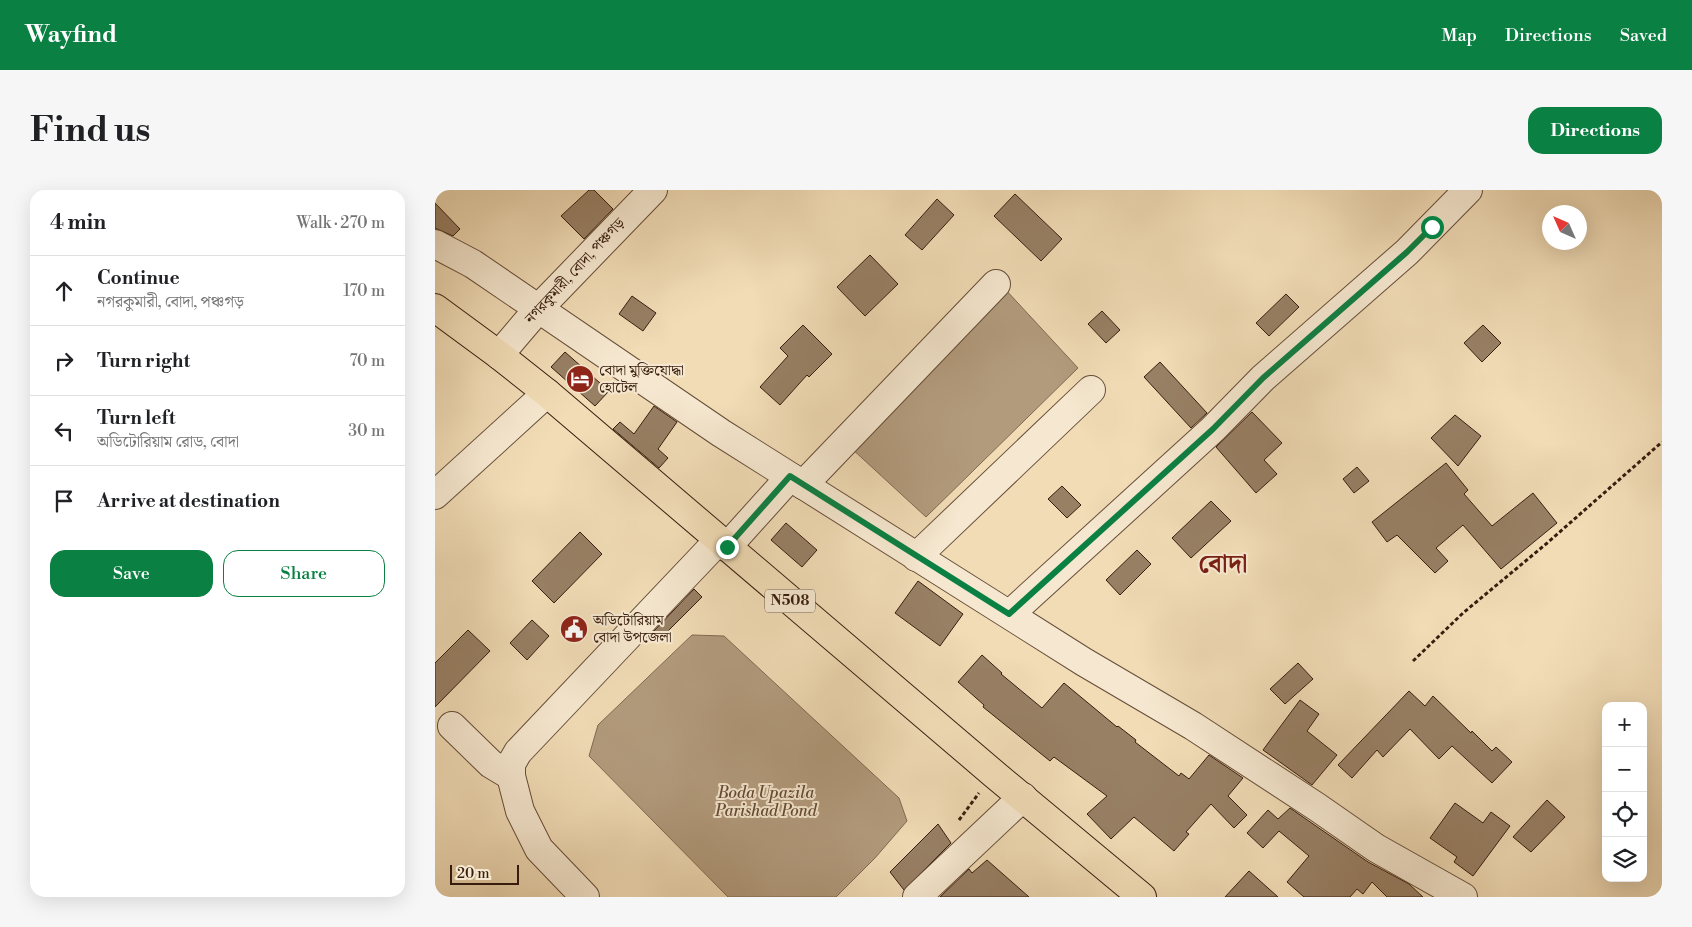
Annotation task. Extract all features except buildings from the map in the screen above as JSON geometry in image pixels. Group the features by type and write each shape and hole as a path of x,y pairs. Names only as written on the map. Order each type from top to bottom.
{"highway":[{"name":"N508","path":"435,308 547,393 994,774 1142,897"}],"street":[{"name":"নগরকুমারী, বোদা, পঞ্চগড়","path":"499,355 539,308 653,190"},
{"path":"1009,614 1213,429 1263,378 1407,252 1468,190"},
{"path":"435,244 473,264 721,432 916,557 1084,662 1193,726 1376,848 1463,897"},
{"path":"585,897 539,849 520,811 511,776 511,764 518,752 723,544 797,481 996,284"},
{"path":"916,557 1091,390"},
{"path":"435,495 547,393"},
{"path":"452,726 491,764 511,776"},
{"path":"917,897 1023,797"}],"path":[{"path":"1413,661 1463,613 1546,544 1662,442"},
{"path":"957,823 994,774"}],"water":[{"path":"1005,289 1078,368 926,517 850,447"},
{"name":"Boda Upazila Parishad Pond","path":"692,635 724,636 899,798 907,821 875,858 836,897 728,897 589,756 598,725"}],"place":[{"name":"বোদা মুক্তিযোদ্ধা হোটেল","path":"580,379"},
{"name":"অডিটোরিয়াম বোদা উপজেলা","path":"574,629"}],"district":[{"name":"বোদা","path":"1223,564"}],"route":[{"path":"727,547 790,476 1009,614 1213,429 1263,378 1407,252 1432,227"}]}
